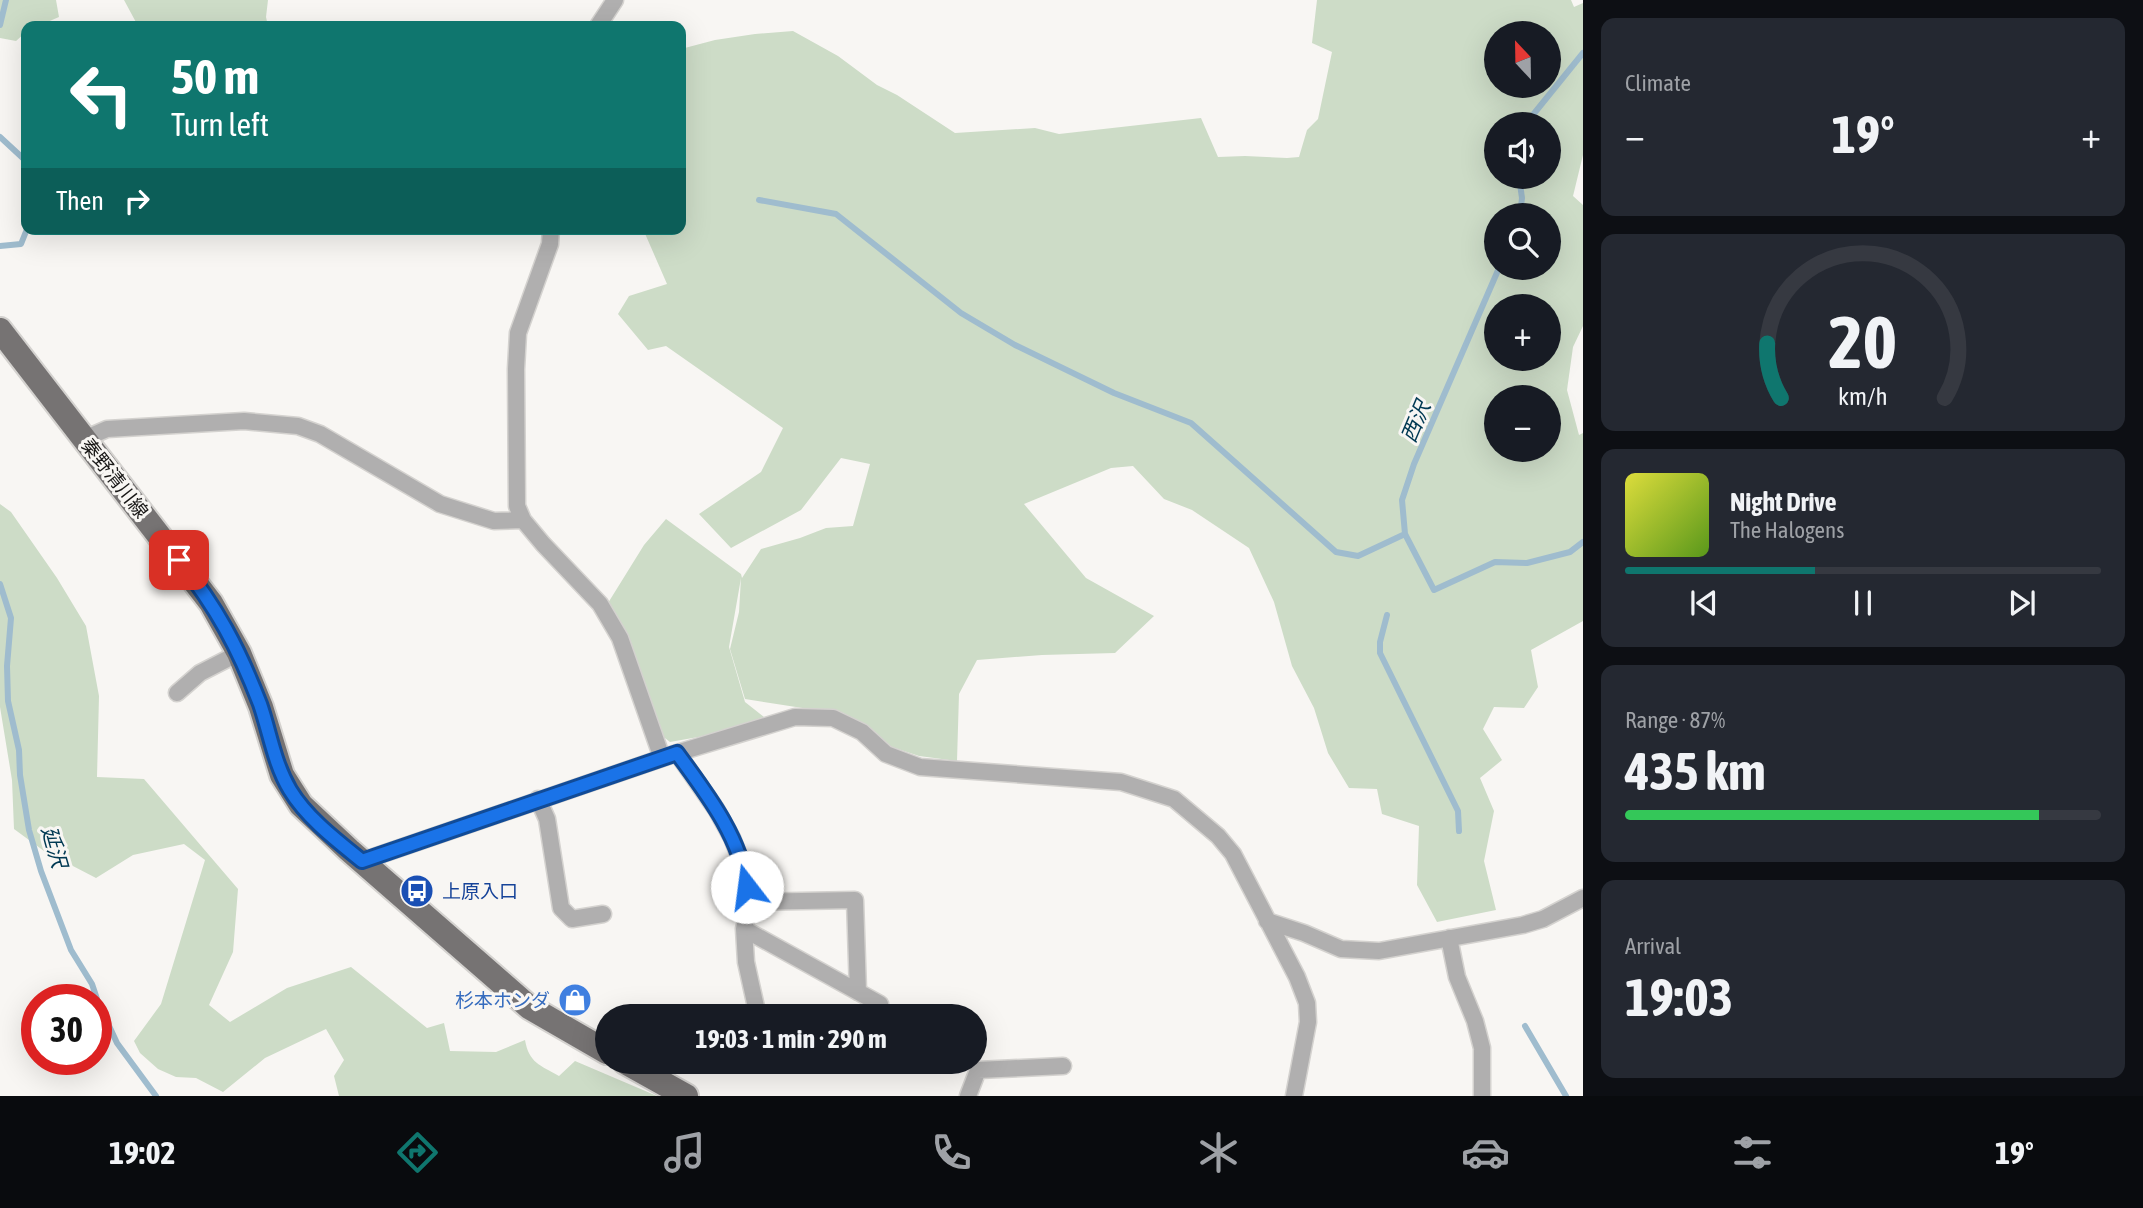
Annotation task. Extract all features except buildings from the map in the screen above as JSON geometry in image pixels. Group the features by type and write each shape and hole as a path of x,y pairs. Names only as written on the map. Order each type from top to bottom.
{"main road":[{"name":"秦野清川線","path":"0,330 211,603 239,653 261,707 282,775 291,792 313,819 529,1007 595,1045"},
{"path":"647,1074 686,1096"}],"street":[{"path":"601,21 615,0"},
{"path":"551,235 550,244 519,333 516,369 517,506 523,520 543,544 600,604 620,638 669,756 716,809 732,838 745,871 750,902 744,929 746,962 755,1004"},
{"path":"84,439 107,429 244,421 298,426 320,434 440,504 494,522 523,520"},
{"path":"177,692 200,673 239,653"},
{"path":"362,861 538,799 795,717 833,718 862,732 886,754 920,767 1121,782 1174,799 1218,836 1233,855 1297,977 1307,1003 1308,1022 1294,1096"},
{"path":"538,799 547,819 561,908 572,919 603,914"},
{"path":"1267,921 1341,949 1379,951 1523,925 1543,919 1583,898"},
{"path":"750,902 855,900 858,992"},
{"path":"744,929 880,1004"},
{"path":"1449,938 1457,977 1475,1021 1482,1048 1482,1096"},
{"path":"968,1096 978,1070 1063,1066"}],"green space":[{"path":"0,0 56,0 59,17 50,21 21,21 21,36 16,41 0,38"},
{"path":"124,0 268,0 267,21 135,21"},
{"path":"1317,0 1571,0 1574,7 1583,3 1583,155 1573,196 1583,205 1583,326 1573,347 1567,390 1579,435 1583,433 1583,621 1531,650 1538,687 1524,708 1494,707 1483,729 1502,760 1480,778 1494,811 1484,861 1496,910 1437,922 1417,885 1419,826 1382,814 1377,789 1349,788 1328,753 1314,708 1292,666 1274,602 1249,548 1192,510 1164,499 1133,466 1111,468 1024,504 1086,578 1154,616 1115,653 977,660 959,694 957,761 919,756 886,745 862,726 809,709 745,699 730,649 739,612 741,578 729,647 745,702 764,717 704,736 670,742 661,735 608,603 644,545 666,519 741,574 742,578 761,549 826,528 853,526 870,464 841,458 801,510 731,548 699,514 761,472 783,428 666,346 648,350 618,314 629,296 667,284 646,235 686,235 686,48 715,40 793,31 838,56 877,85 955,133 1035,128 1059,134 1201,118 1218,157 1287,158 1299,157 1307,130 1318,119 1332,52 1312,43"},
{"path":"0,504 11,512 57,578 86,626 99,696 97,777 144,779 238,889 233,952 209,1005 230,1022 287,988 351,967 427,1028 444,1023 450,1051 496,1052 525,1040 533,1059 559,1076 575,1061 595,1070 595,1074 605,1074 657,1096 339,1096 334,1076 344,1060 326,1029 265,1058 223,1092 196,1078 176,1077 158,1069 140,1053 134,1041 161,1004 205,860 184,844 133,855 96,878 44,851 14,829 12,780 0,707"}],"waterway":[{"name":"延沢","path":"0,25 6,0"},
{"name":"西沢","path":"1535,112 1583,53"},
{"name":"延沢","path":"0,137 21,156"},
{"name":"西沢","path":"1521,189 1521,203"},
{"path":"759,200 836,214 961,313 1015,345 1114,393 1191,423 1336,552 1358,556 1405,534"},
{"name":"延沢","path":"0,246 21,244 25,235"},
{"name":"西沢","path":"1494,280 1414,464 1402,500 1405,534 1434,590 1495,562 1527,563 1570,552 1583,542"},
{"name":"延沢","path":"0,584 11,618 7,666 8,701 19,750 20,775 29,830 41,871 71,950 92,984 117,1043 156,1096"},
{"name":"西沢","path":"1387,615 1380,653 1458,811 1459,831"},
{"name":"西沢","path":"1525,1026 1566,1096"}],"place":[{"name":"上原入口","path":"417,891"},
{"name":"杉本ホンダ","path":"575,1000"}],"route":[{"path":"179,560 211,603 239,653 261,707 282,775 291,792 313,819 362,861 677,753 716,809 732,838 745,871 747,887"}]}
